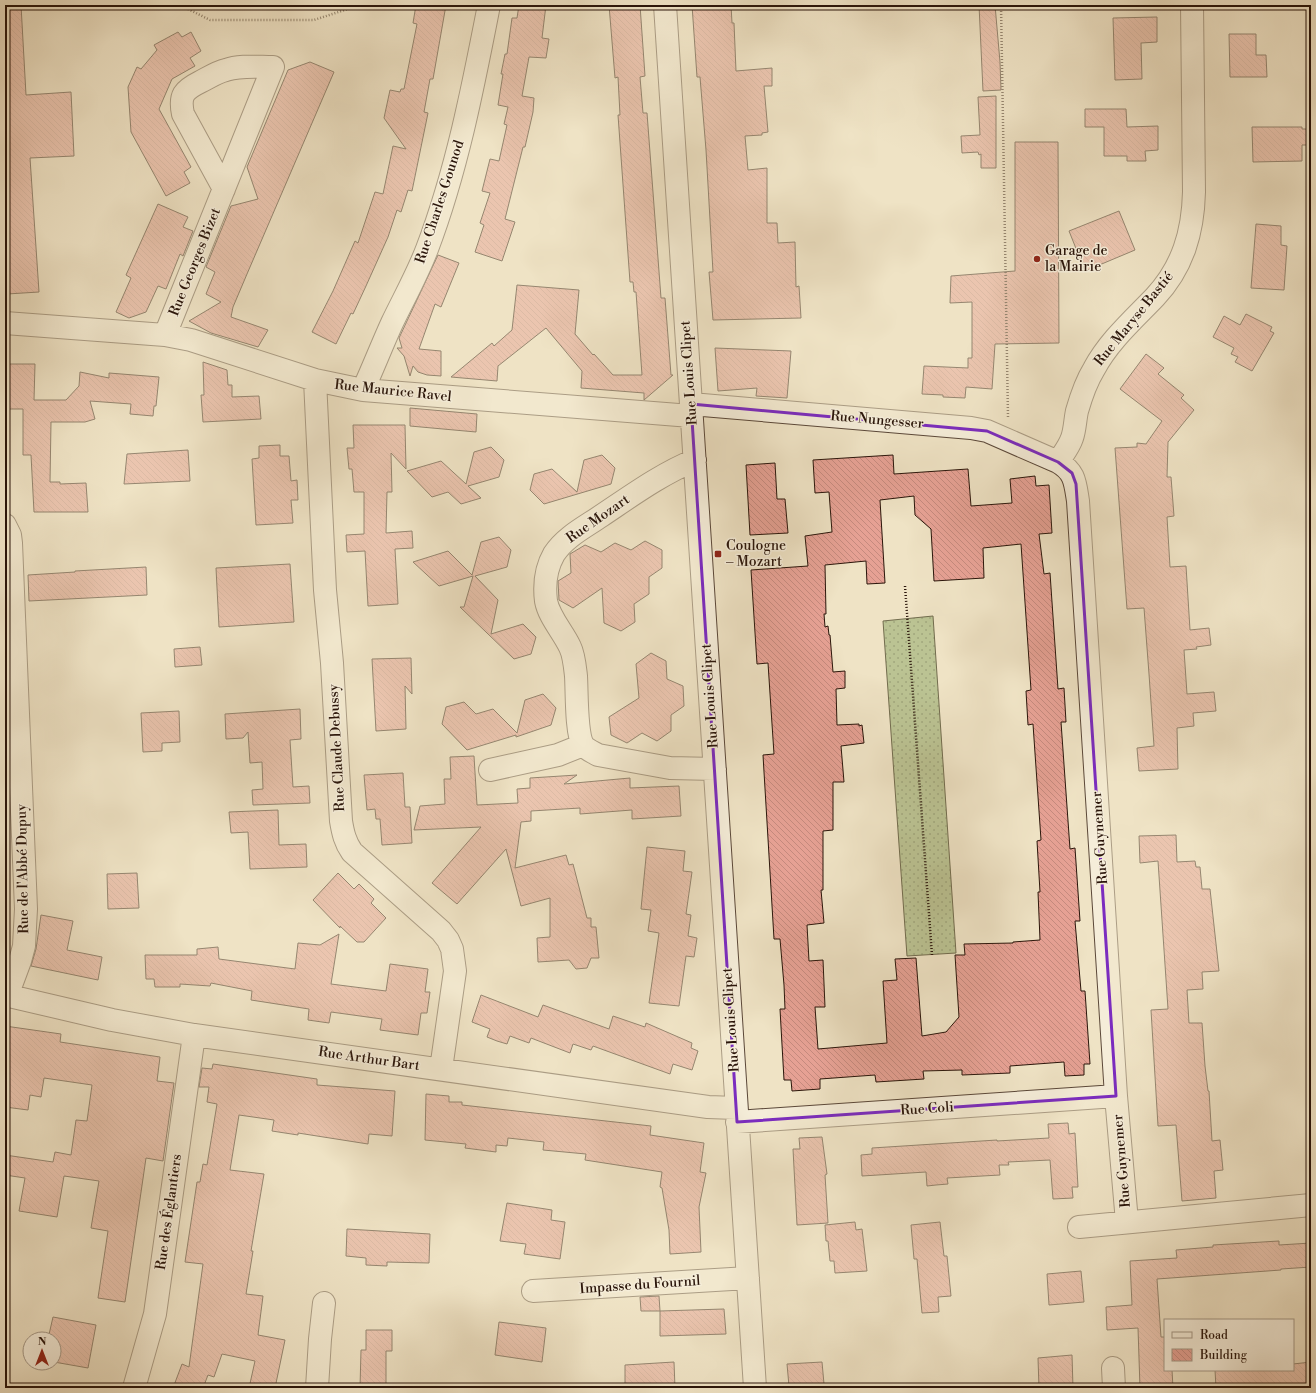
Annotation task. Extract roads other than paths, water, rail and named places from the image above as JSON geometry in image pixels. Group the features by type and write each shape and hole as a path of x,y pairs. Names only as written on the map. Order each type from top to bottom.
{"street":[{"name":"Rue Charles Gounod","path":"363,390 415,277 427,248 449,184 467,111 488,5"},
{"name":"Rue Louis Clipet","path":"664,5 755,1388"},
{"name":"Rue Maryse Bastié","path":"1058,462 1072,438 1081,399 1094,368 1112,343 1166,284 1183,252 1190,233 1194,214 1192,5"},
{"name":"Rue Georges Bizet","path":"165,335 224,189 273,67 239,67 226,70 188,88 182,96 182,114 224,189"},
{"name":"Rue Maurice Ravel","path":"5,323 165,335 192,340 315,380 363,390 691,410"},
{"name":"Rue Claude Debussy","path":"315,380 326,590 343,833 346,843 352,852 441,931 448,940 452,949 455,971 441,1069"},
{"name":"Rue Nungesser","path":"691,410 971,428 987,431 1008,439 1058,462"},
{"name":"Rue Mozart","path":"583,745 579,728 575,674 571,648 551,613 547,602 546,576 550,564 554,554 562,544 573,535 668,473 695,460"},
{"name":"Rue Guynemer","path":"1058,462 1066,466 1072,474 1076,484 1078,501 1116,1096 1127,1222"},
{"name":"Rue de l'Abbé Dupuy","path":"5,525 10,535 11,543 26,909 26,929 22,953 6,996"},
{"path":"490,770 558,755 583,745 589,751 598,755 670,768 715,769"},
{"name":"Rue Arthur Bart","path":"6,996 112,1020 194,1035 708,1107 737,1115"},
{"name":"Rue des Églantiers","path":"134,1388 155,1314 194,1035"},
{"name":"Rue Coli","path":"737,1115 1116,1096"},
{"path":"1079,1227 1311,1205"},
{"name":"Impasse du Fournil","path":"532,1291 748,1278"},
{"path":"317,1388 324,1303"}],"place":[{"name":"Garage de la Mairie","path":"1037,259"},
{"name":"Coulogne – Mozart","path":"718,554"}]}
